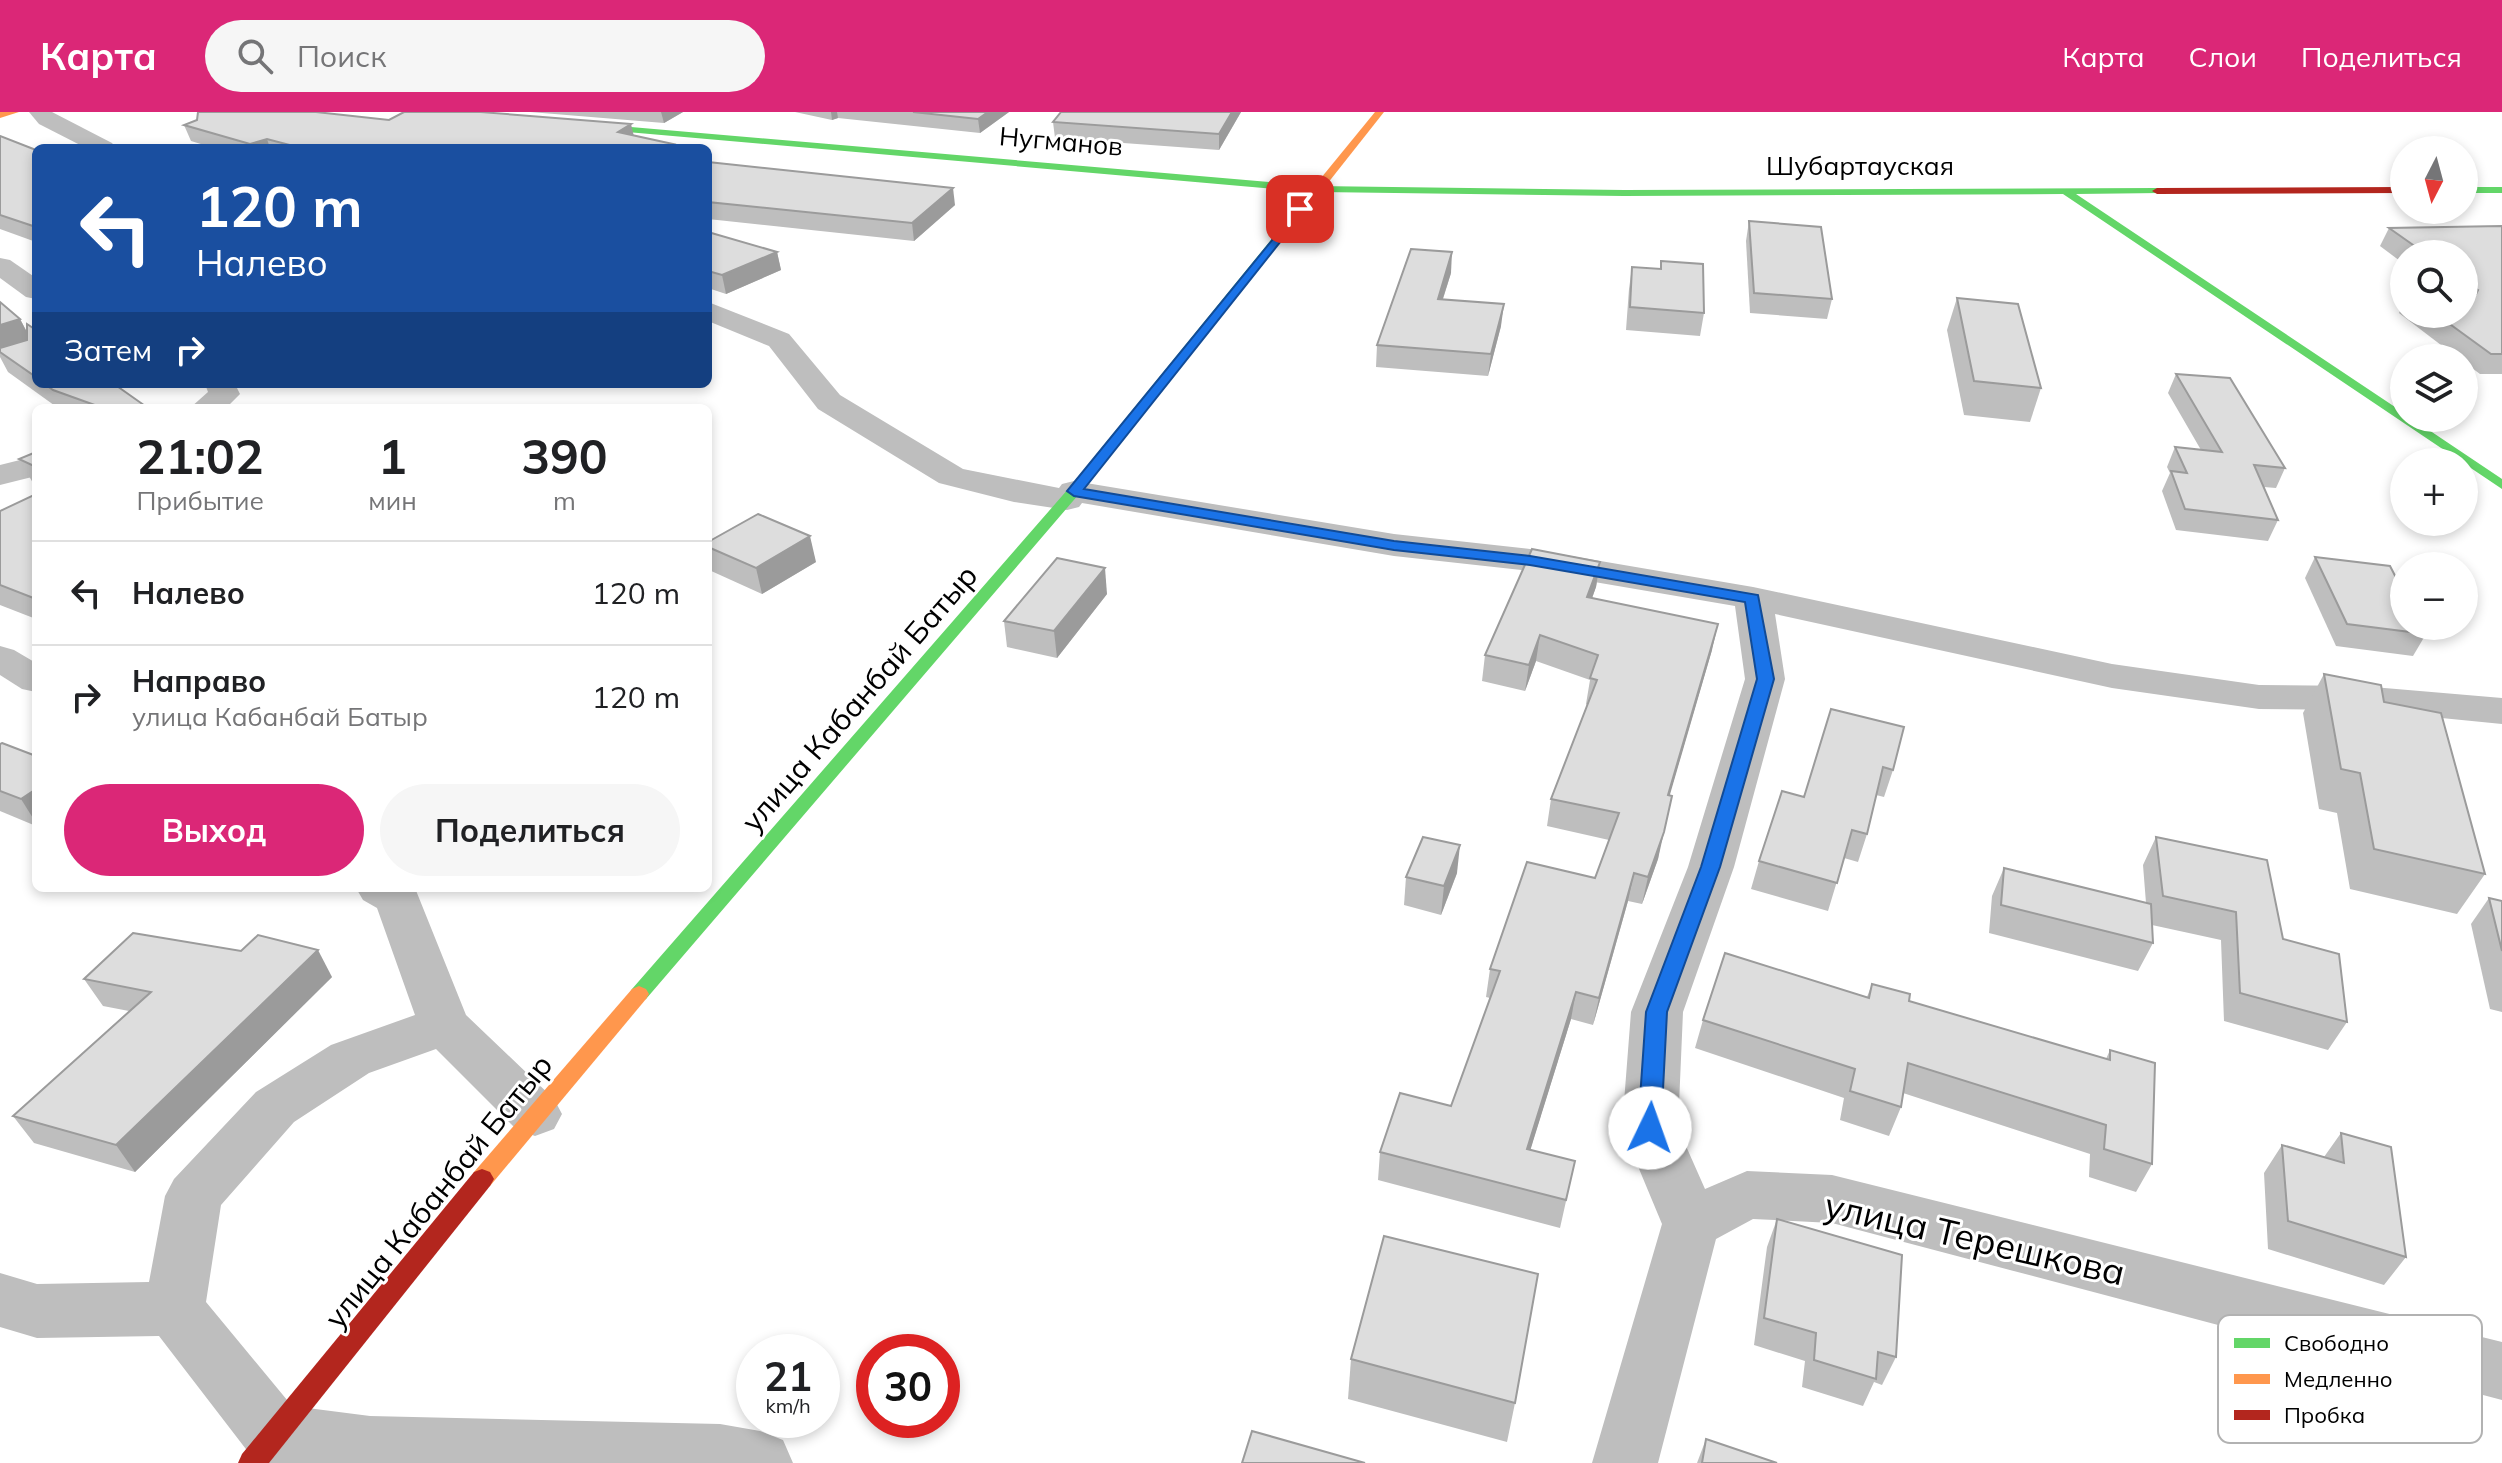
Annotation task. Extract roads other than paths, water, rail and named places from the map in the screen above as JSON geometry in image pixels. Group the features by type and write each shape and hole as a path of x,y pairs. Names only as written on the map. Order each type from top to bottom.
{"main road":[{"path":"0,115 15,112"},
{"name":"улица Кабанбай Батыр","path":"263,1449 535,1114 1070,496 1380,112"},
{"name":"Нугманов","path":"552,123 1316,189"},
{"name":"Шубартауская","path":"1316,189 1609,193 2390,190"},
{"path":"2063,190 2502,485"},
{"path":"2478,190 2502,190"}],"street":[{"path":"40,112 47,119 96,144"},
{"path":"0,266 32,288"},
{"path":"712,313 779,340 829,402 951,476 1014,492 1070,496 1394,545 1530,560 1753,598 2112,676 2259,697 2361,698 2502,711"},
{"path":"211,404 224,394 222,388"},
{"path":"0,475 32,467"},
{"path":"1625,1463 1691,1224 1650,1128 1657,1012 1711,867 1765,679 1753,598"},
{"path":"0,658 32,678"},
{"path":"387,892 397,898 444,1025 535,1114"},
{"path":"444,1025 350,1059 275,1107 194,1196 174,1309 263,1449 370,1447 720,1456 760,1463"},
{"name":"улица Терешкова","path":"1691,1224 1747,1195 1832,1199 2284,1315"},
{"path":"0,1300 37,1311 174,1309"},
{"name":"улица Терешкова","path":"2482,1366 2502,1371"}]}
